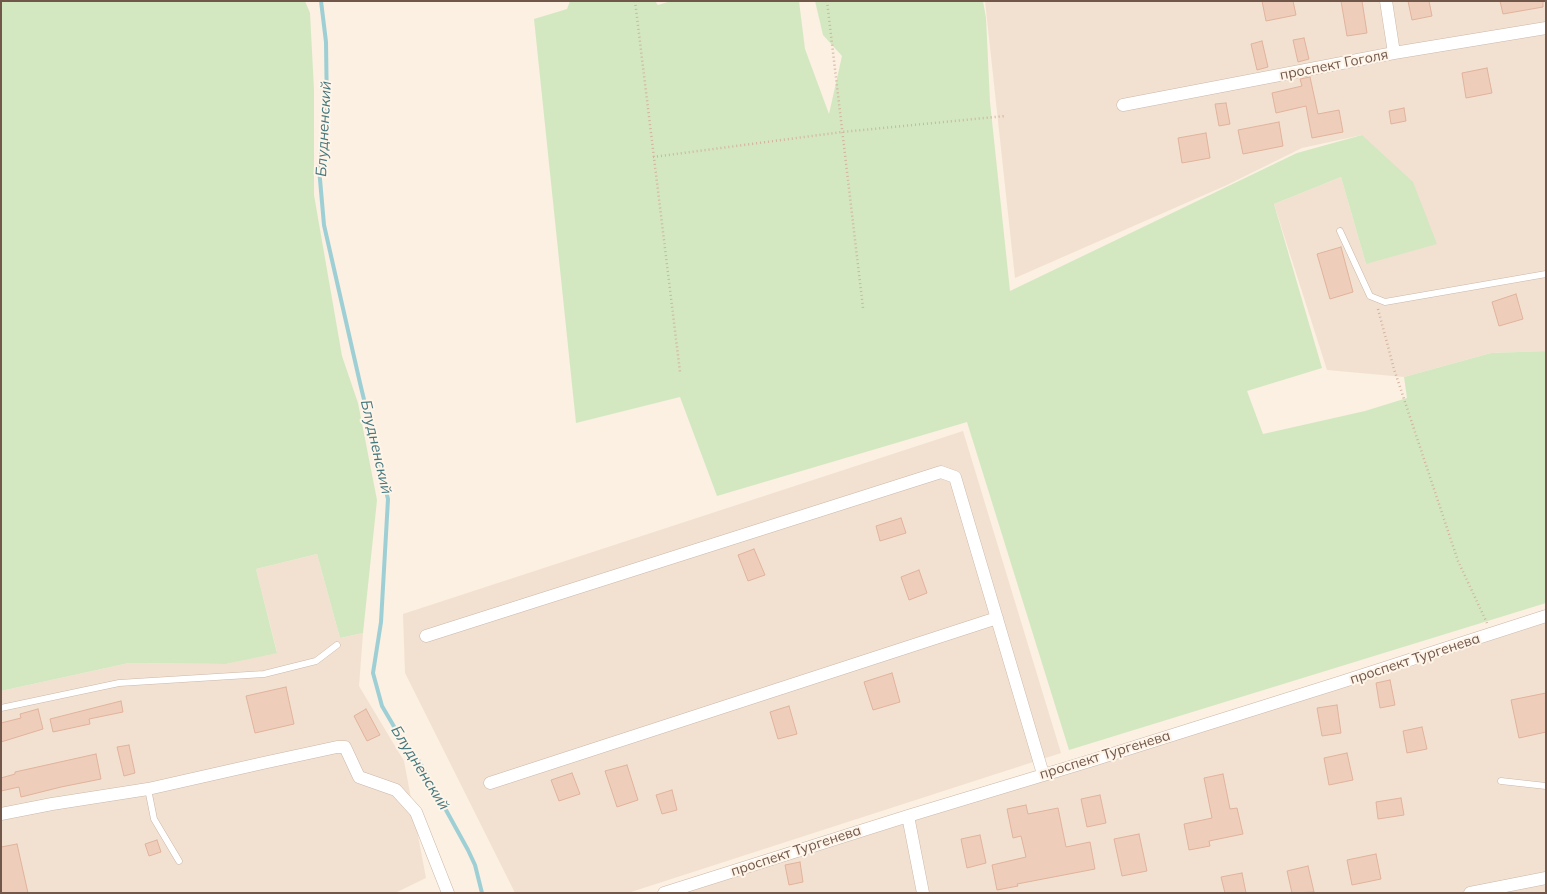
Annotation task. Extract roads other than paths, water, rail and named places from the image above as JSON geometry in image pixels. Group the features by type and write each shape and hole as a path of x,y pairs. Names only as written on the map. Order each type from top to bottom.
{"street":[{"path":"1386,1 1394,53"},
{"name":"проспект Гоголя","path":"1123,105 1394,53 1546,28"},
{"path":"426,636 941,472 955,477 1043,774"},
{"name":"проспект Тургенева","path":"664,893 1043,774 1115,753 1546,616"},
{"path":"490,783 997,618"},
{"path":"1,814 52,804 148,789 270,761 337,747 345,747 360,777 396,790 416,812 448,893"},
{"path":"908,816 923,893"},
{"path":"1470,893 1546,878"}],"lane":[{"path":"1340,231 1370,296 1385,302 1546,274"},
{"path":"1,708 119,683 264,674 316,660 337,645"},
{"path":"1501,781 1546,786"},
{"path":"148,789 154,819 179,861"}],"waterway":[{"name":"Блудненский","path":"321,1 326,42 327,113 319,168 324,225 388,499 381,622 373,673 382,706 406,747 419,761 468,850 475,865 482,893"}]}
